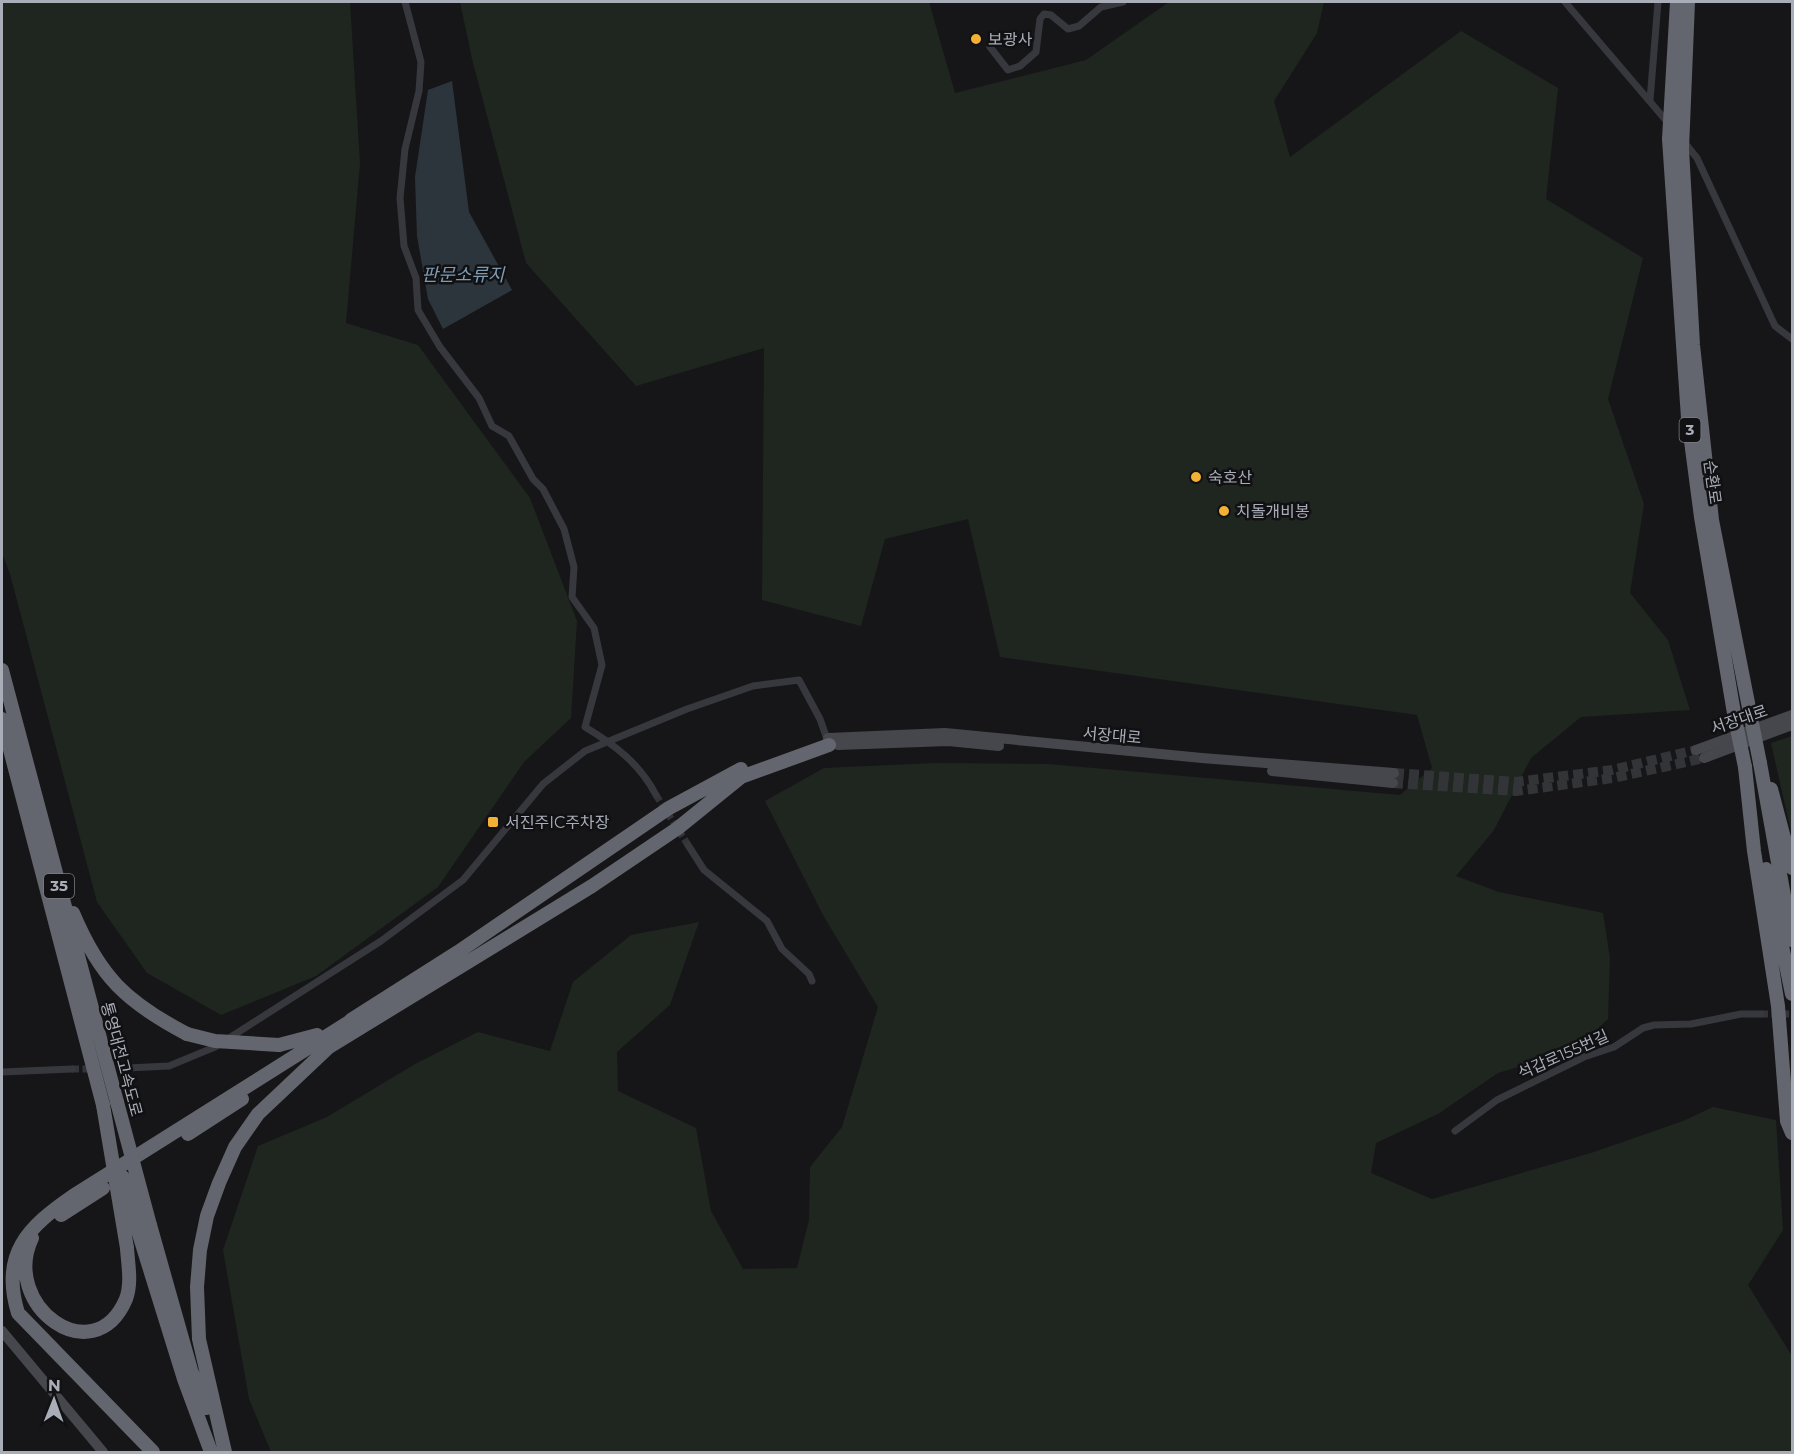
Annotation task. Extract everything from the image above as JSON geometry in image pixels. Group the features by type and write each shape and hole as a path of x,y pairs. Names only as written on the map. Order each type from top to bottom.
{"highway":[{"name":"순환로","path":"1677,2 1669,139 1688,418 1701,517 1745,767"},
{"name":"순환로","path":"1688,2 1682,150 1693,345 1712,520 1760,763"},
{"name":"통영대전고속도로","path":"2,670 55,869 110,1103"},
{"name":"통영대전고속도로","path":"2,719 110,1103 184,1379 211,1452"},
{"path":"110,1103 127,1248 130,1280 126,1299 107,1322 90,1330 70,1332 55,1329 38,1318 18,1291 19,1261 25,1247 59,1216 329,1047 592,886 678,828 741,777 828,742"},
{"path":"153,1452 18,1313 9,1294 8,1275 13,1248 28,1229 73,1196 477,939 669,808 738,771 828,742"},
{"path":"1760,763 1776,803 1792,868"},
{"name":"3","path":"1760,763 1792,940"},
{"path":"1745,767 1754,851 1778,1006 1787,1120 1792,1133"},
{"name":"3","path":"1745,767 1792,994"},
{"path":"55,869 89,948 104,971 124,995 148,1014 187,1034 224,1042 279,1045 306,1040 357,1017"},
{"path":"224,1452 199,1339 197,1287 207,1216 235,1147 258,1114 289,1082 329,1047"},
{"name":"통영대전고속도로","path":"144,1228 191,1370 224,1452"}],"street":[{"path":"405,2 421,62 419,91 405,150 400,198 404,246 416,279 418,310 440,347 479,398 492,426 509,436 533,479 543,489 564,529 574,567 572,597 594,628 602,665 585,727 608,741 635,763 656,795"},
{"path":"990,47 1008,70 1020,66 1036,52 1040,19 1044,14 1051,15 1068,29 1079,26 1101,7 1123,2"},
{"path":"1565,2 1697,158 1775,326 1786,337 1792,339"},
{"path":"1650,100 1658,2"},
{"path":"127,1068 169,1066 215,1047 371,948 463,880 543,784 585,752 608,741 687,709 753,686 799,680 820,719 828,742"},
{"name":"서장대로","path":"1792,716 1700,754 1792,725"},
{"name":"서장대로","path":"828,742 948,741 1394,778"},
{"path":"688,845 704,870 767,921 782,949 809,974 812,981"},
{"name":"석갑로155번길","path":"1455,1131 1497,1100 1584,1057 1614,1047 1643,1028 1654,1025 1692,1024 1741,1014 1761,1014"},
{"path":"2,1072 72,1069"},
{"path":"2,1331 103,1452"}],"shaded area":[{"path":"2,2 350,2 360,163 346,323 418,345 530,498 577,621 571,718 524,762 438,887 316,976 221,1015 147,973 97,902 10,574 2,553"},
{"path":"460,2 929,2 955,93 1086,60 1169,2 1324,2 1317,33 1274,101 1290,157 1461,31 1558,88 1546,199 1643,258 1608,399 1644,504 1630,593 1668,640 1690,710 1581,717 1531,758 1494,830 1456,876 1499,892 1603,913 1610,958 1608,1019 1576,1049 1498,1073 1438,1114 1376,1143 1371,1173 1432,1199 1594,1152 1683,1121 1713,1107 1776,1120 1783,1230 1748,1285 1792,1356 1792,1452 271,1452 249,1399 223,1250 258,1146 327,1117 415,1064 478,1032 550,1051 573,982 631,935 699,922 670,1005 617,1052 618,1091 696,1128 711,1211 743,1269 797,1268 809,1220 810,1167 842,1127 878,1007 823,915 765,801 824,768 935,763 1048,764 1400,795 1432,768 1417,715 1000,657 968,519 885,539 861,626 762,600 764,348 636,386 526,263 472,59"},
{"path":"1792,736 1792,836 1771,743"}],"water":[{"name":"판문소류지","path":"452,81 469,212 512,290 443,329 428,299 417,236 415,177 428,90"}],"tunnel":[{"path":"1394,773 1516,782 1612,770 1696,750"},
{"path":"1393,783 1516,791 1613,778 1704,758"},
{"path":"656,795 688,845"},
{"path":"1761,1014 1792,1014"},
{"path":"107,1069 127,1068"},
{"path":"72,1069 96,1069"}],"place":[{"name":"보광사","path":"976,39"},
{"name":"숙호산","path":"1196,477"},
{"name":"치돌개비봉","path":"1224,511"},
{"name":"서진주IC주차장","path":"493,822"}]}
